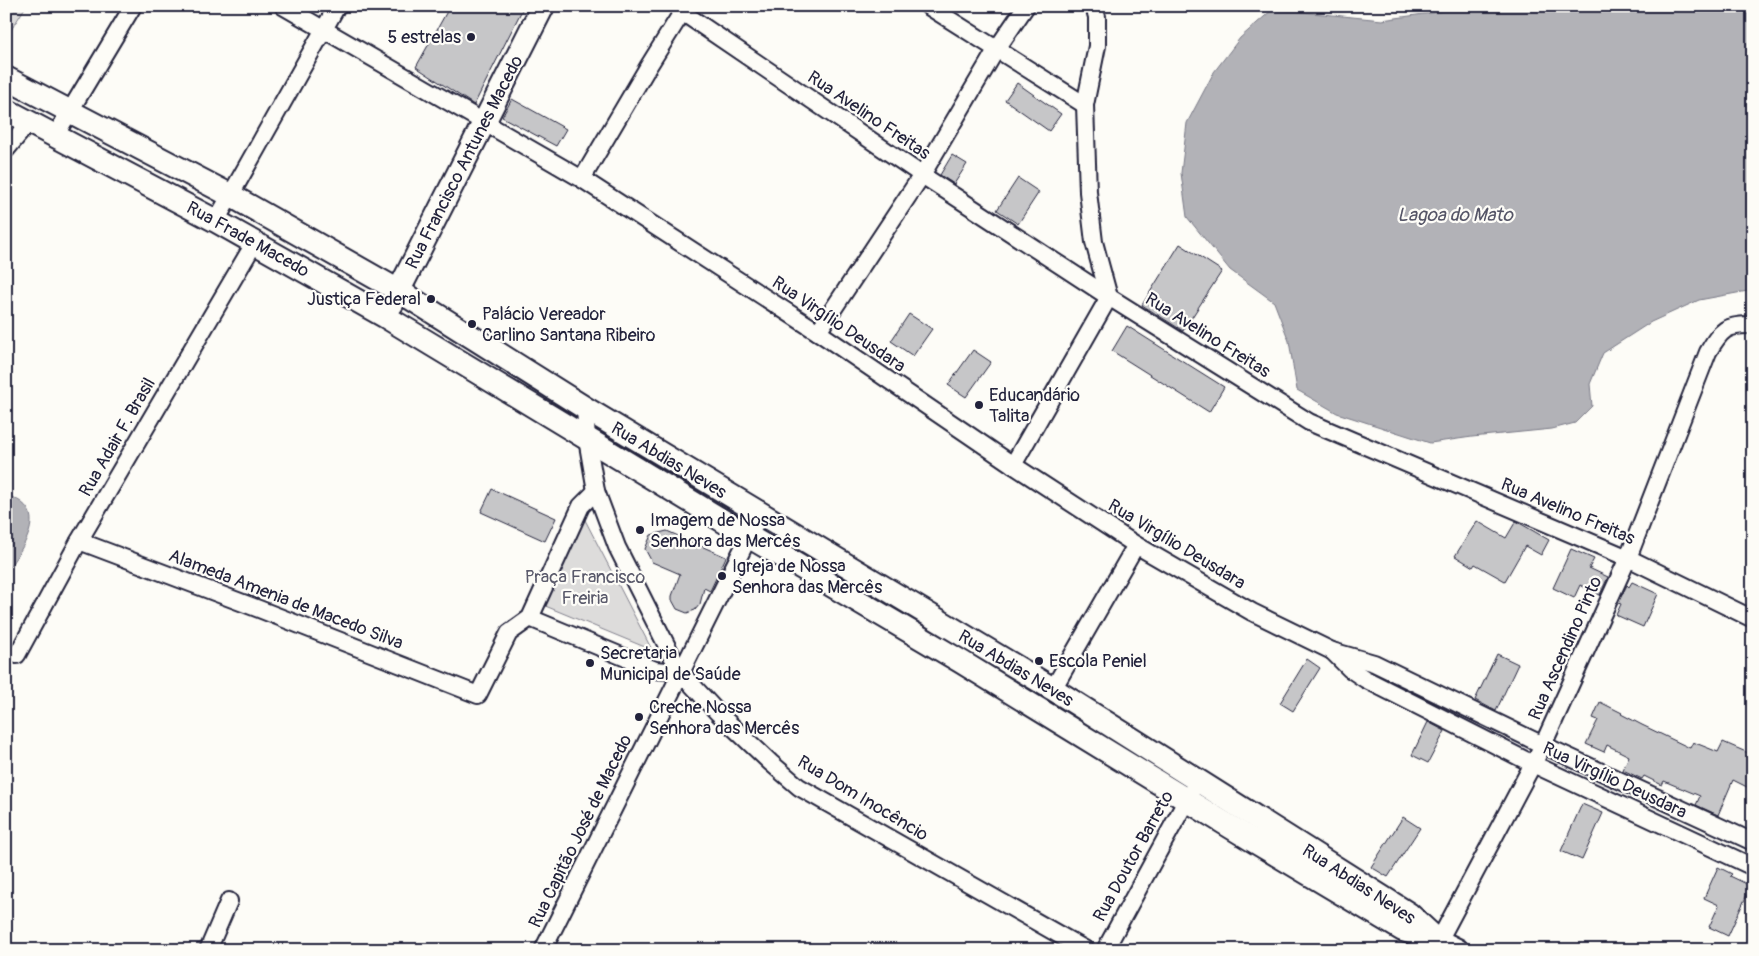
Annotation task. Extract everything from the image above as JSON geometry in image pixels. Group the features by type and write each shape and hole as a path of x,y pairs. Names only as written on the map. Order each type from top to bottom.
{"main road":[{"name":"Rua Francisco Antunes Macedo","path":"386,317 543,6"},
{"name":"Rua Frade Macedo","path":"6,78 230,195 399,291 585,408"},
{"name":"Rua Frade Macedo","path":"6,110 255,242 386,317 587,439"},
{"name":"Rua Abdias Neves","path":"585,408 1053,690 1192,791"},
{"name":"Rua Abdias Neves","path":"587,439 960,660 1192,791 1258,831 1410,914 1443,947"},
{"path":"960,660 972,642"}],"street":[{"path":"54,136 132,6"},
{"name":"Rua Virgílio Deusdara","path":"283,6 582,179 818,332 1013,465 1136,545 1252,612 1332,651 1374,663 1543,745 1745,838"},
{"path":"216,221 337,6"},
{"path":"928,6 1085,105"},
{"path":"818,332 922,175 996,50 1026,6"},
{"path":"1013,465 1109,296 1094,242 1088,192 1085,105 1097,46 1097,17 1094,6"},
{"path":"582,179 648,66 684,9"},
{"name":"Rua Avelino Freitas","path":"684,9 922,175 1309,422 1628,558 1753,619"},
{"path":"6,150 29,122"},
{"name":"Rua Adair F. Brasil","path":"17,655 80,541 255,242"},
{"name":"Rua Ascendino Pinto","path":"1443,947 1543,745 1628,558 1708,352 1717,337 1725,329 1741,324 1753,324"},
{"name":"Rua Dom Inocêncio","path":"585,408 587,439 596,491 617,547 680,672 718,713 770,763 799,787 1086,950"},
{"path":"596,491 581,506 530,618 654,670 680,672"},
{"name":"Rua Capitão José de Macedo","path":"543,950 760,514"},
{"name":"Alameda Amenia de Macedo Silva","path":"80,541 478,695 509,633 530,618"},
{"path":"1053,690 1136,545"},
{"name":"Rua Virgílio Deusdara","path":"1332,651 1350,669 1365,679 1533,764 1753,867"},
{"name":"Rua Doutor Barreto","path":"1105,950 1192,791"},
{"path":"1729,856 1745,838"},
{"path":"208,950 229,901"}],"green space":[{"path":"6,6 26,6 6,38"},
{"name":"Praça Francisco Freiria","path":"583,516 652,650 543,605"}],"water":[{"name":"Lagoa do Mato","path":"1479,6 1753,6 1753,290 1699,300 1651,322 1603,353 1590,384 1592,406 1575,423 1552,429 1430,443 1337,413 1297,390 1289,341 1274,302 1230,270 1187,217 1181,173 1187,123 1214,72 1240,38 1273,9 1382,20"},
{"path":"6,495 21,502 28,509 31,518 23,547 6,572"}],"building":[{"name":"5 estrelas","path":"450,6 524,6 474,105 416,67"},
{"path":"1017,83 1061,114 1049,131 1005,100"},
{"path":"512,99 566,129 556,146 502,117"},
{"path":"952,155 967,164 954,184 940,175"},
{"path":"1018,178 1039,192 1018,224 997,210"},
{"path":"1180,244 1222,271 1183,331 1142,305"},
{"path":"909,314 932,329 913,356 891,341"},
{"path":"1127,326 1224,387 1209,412 1112,351"},
{"path":"973,350 991,362 966,397 948,385"},
{"path":"492,489 556,518 545,541 481,512"},
{"path":"1477,521 1506,538 1516,521 1549,540 1541,555 1525,546 1505,581 1475,564 1473,567 1455,556"},
{"path":"667,531 726,557 710,591 704,588 700,604 695,610 687,613 677,609 672,600 680,574 652,562 645,549 651,535"},
{"path":"1571,549 1594,559 1589,568 1608,577 1600,595 1580,585 1574,598 1553,588"},
{"path":"1632,582 1658,594 1643,627 1616,615 1621,604 1618,603 1627,585 1629,587"},
{"path":"1497,654 1518,664 1496,711 1475,700"},
{"path":"1307,659 1320,668 1293,711 1280,703"},
{"path":"1600,702 1690,748 1693,742 1718,752 1723,742 1753,755 1753,790 1733,780 1718,815 1696,805 1700,796 1664,781 1662,785 1644,776 1642,779 1623,770 1629,756 1607,745 1604,752 1586,744 1598,720 1593,718"},
{"path":"1428,722 1445,731 1428,763 1412,755"},
{"path":"1582,804 1603,813 1582,860 1561,851"},
{"path":"1403,817 1420,828 1388,877 1371,867"},
{"path":"1718,867 1732,874 1730,876 1751,886 1728,936 1709,927 1719,905 1704,898"}],"place":[{"name":"5 estrelas","path":"471,37"},
{"name":"Justiça Federal","path":"431,299"},
{"name":"Palácio Vereador Carlino Santana Ribeiro","path":"472,324"},
{"name":"Educandário Talita","path":"979,405"},
{"name":"Imagem de Nossa Senhora das Mercês","path":"640,530"},
{"name":"Igreja de Nossa Senhora das Mercês","path":"722,576"},
{"name":"Escola Peniel","path":"1039,661"},
{"name":"Secretaria Municipal de Saúde","path":"590,663"},
{"name":"Creche Nossa Senhora das Mercês","path":"639,717"}]}
